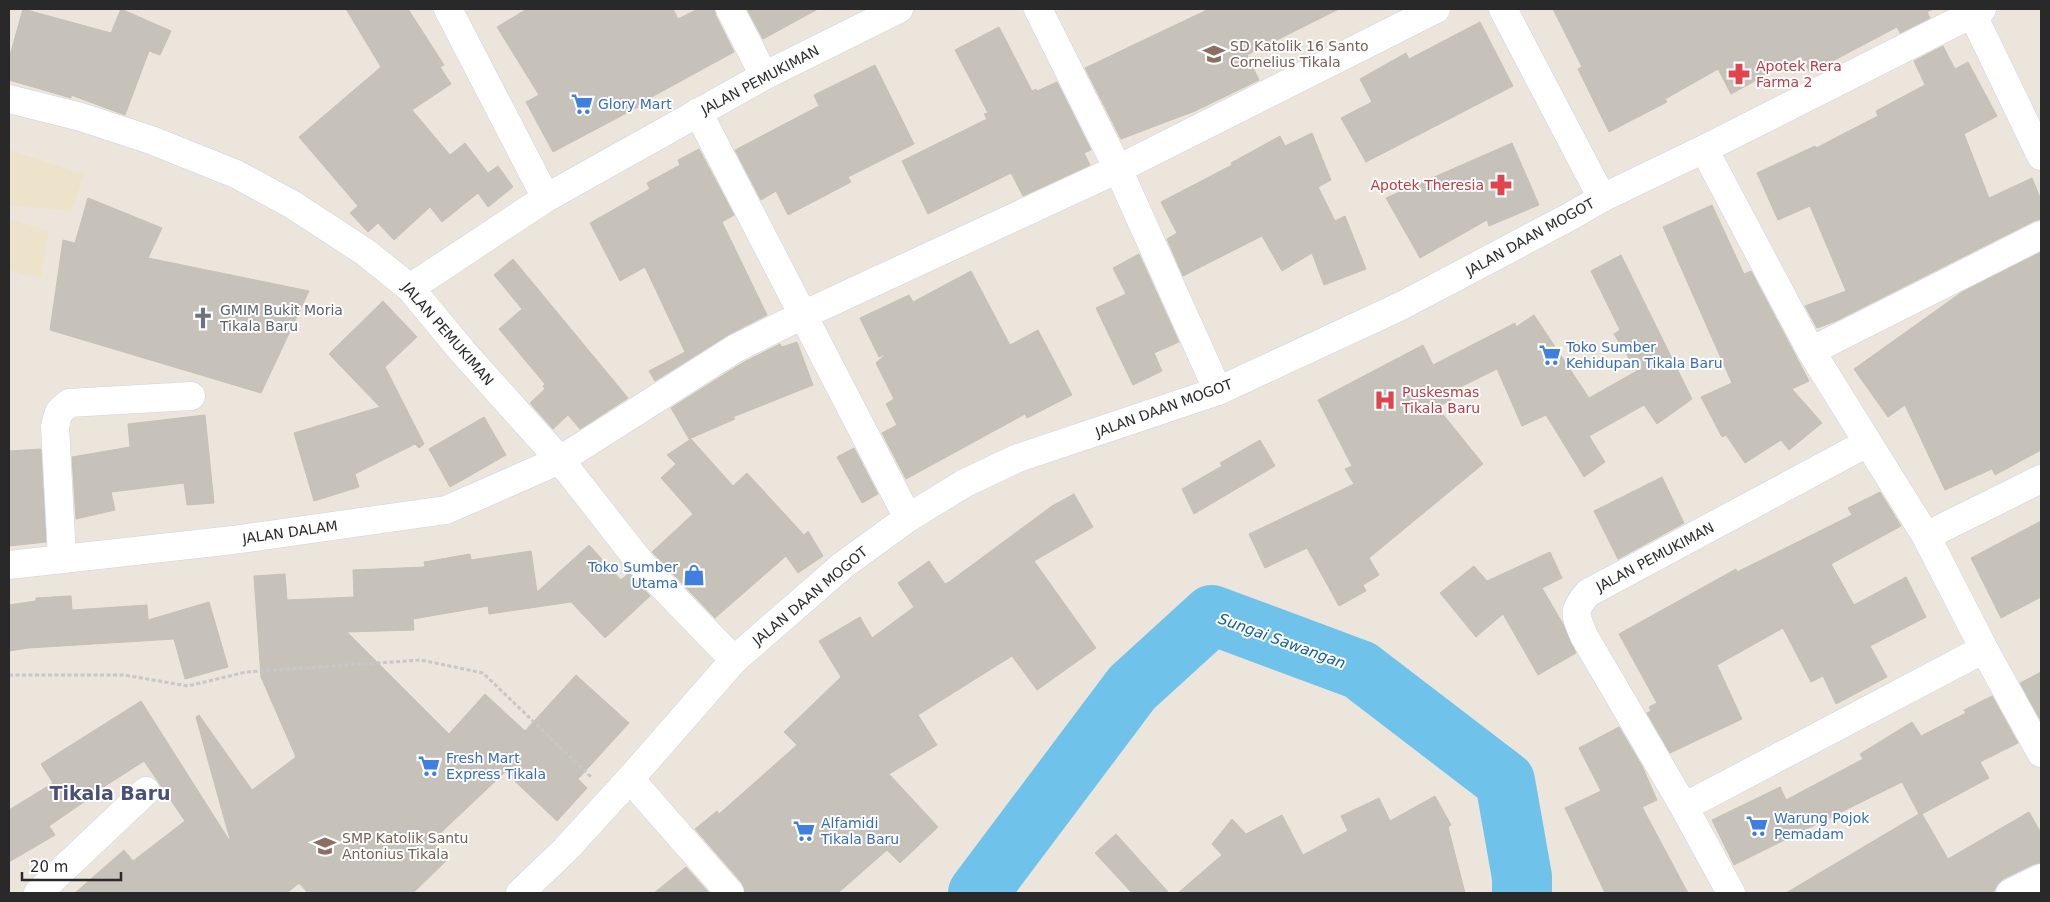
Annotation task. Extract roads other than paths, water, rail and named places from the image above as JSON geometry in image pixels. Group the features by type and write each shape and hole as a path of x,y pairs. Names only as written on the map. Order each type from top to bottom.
{"street":[{"path":"448,9 546,198"},
{"path":"730,9 764,76"},
{"name":"JALAN PEMUKIMAN","path":"410,288 546,198 764,76 899,9"},
{"path":"1038,9 1118,169 1218,391"},
{"name":"JALAN DALAM","path":"9,565 233,540 446,510 560,460 736,348 1118,169 1436,9"},
{"path":"1503,9 1602,198"},
{"path":"1975,11 2041,156"},
{"name":"JALAN DAAN MOGOT","path":"520,893 565,850 734,660 842,566 908,518 965,483 1018,458 1218,391 1401,306 1602,198 1704,149 1975,11"},
{"name":"JALAN PEMUKIMAN","path":"9,100 81,117 151,140 236,174 293,206 365,252 410,288 463,352 560,460 644,567 734,660"},
{"path":"698,112 908,518"},
{"path":"1704,149 1811,351 1926,536 1984,649 2041,753"},
{"path":"1811,351 2041,235"},
{"path":"62,558 55,426 60,412 69,403 191,396"},
{"name":"JALAN PEMUKIMAN","path":"1731,893 1684,807 1584,636 1578,622 1577,605 1588,593 1868,443"},
{"path":"1926,536 2041,479"},
{"path":"1684,807 1984,649"},
{"path":"630,779 730,893"},
{"path":"38,893 146,791"},
{"path":"2010,893 2041,878"}],"waterway":[{"name":"Sungai Sawangan","path":"978,893 1132,688 1212,615 1360,670 1505,781 1522,877 1522,893"}],"place":[{"name":"SD Katolik 16 Santo Cornelius Tikala","path":"1214,54"},
{"name":"Apotek Rera Farma 2","path":"1739,74"},
{"name":"Glory Mart","path":"582,104"},
{"name":"Apotek Theresia","path":"1501,185"},
{"name":"GMIM Bukit Moria Tikala Baru","path":"203,318"},
{"name":"Toko Sumber Kehidupan Tikala Baru","path":"1550,355"},
{"name":"Puskesmas Tikala Baru","path":"1385,400"},
{"name":"Toko Sumber Utama","path":"694,575"},
{"name":"Fresh Mart Express Tikala","path":"429,766"},
{"name":"Warung Pojok Pemadam","path":"1757,826"},
{"name":"Alfamidi Tikala Baru","path":"804,831"},
{"name":"SMP Katolik Santu Antonius Tikala","path":"325,846"}],"district":[{"name":"Tikala Baru","path":"110,793"}]}
